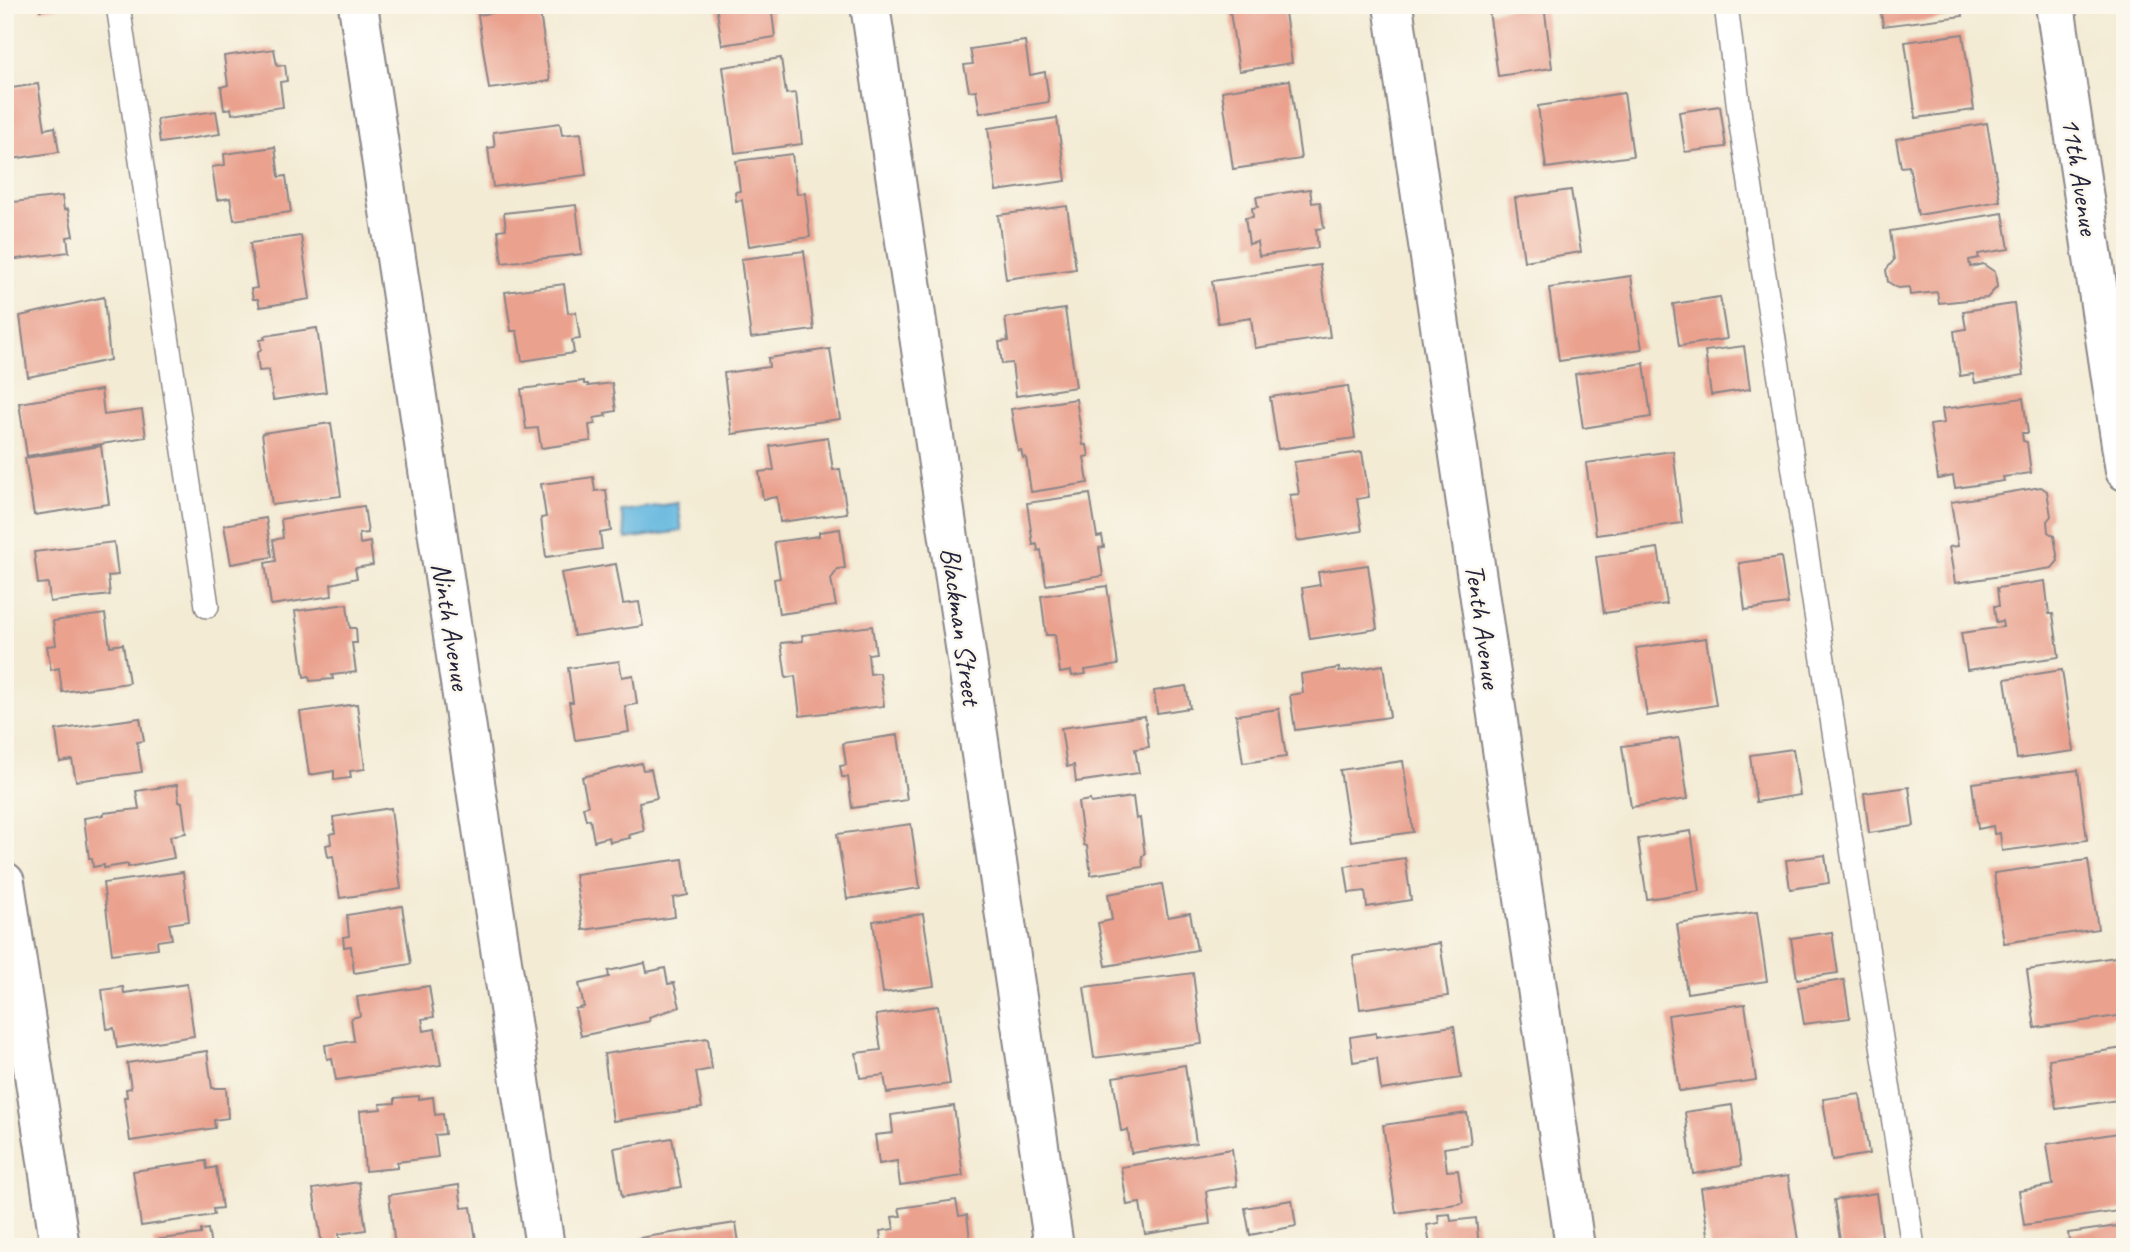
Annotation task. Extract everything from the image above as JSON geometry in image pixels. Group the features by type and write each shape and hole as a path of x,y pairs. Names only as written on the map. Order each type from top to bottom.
{"street":[{"name":"Ninth Avenue","path":"358,5 545,1247"},
{"name":"Blackman Street","path":"870,5 1054,1247"},
{"name":"Tenth Avenue","path":"1393,5 1575,1247"},
{"name":"11th Avenue","path":"2055,5 2125,471"},
{"path":"5,882 60,1247"}],"lane":[{"path":"118,5 208,606"},
{"path":"1726,5 1740,118 1913,1247"}],"water":[{"path":"678,503 682,531 626,539 621,511"}],"building":[{"path":"40,5 58,5 58,7 40,10"},
{"path":"716,5 771,5 775,37 722,45"},
{"path":"961,5 983,5 983,7 961,10"},
{"path":"1229,5 1284,5 1292,63 1239,71"},
{"path":"1544,5 1552,68 1498,76 1489,11"},
{"path":"1880,5 1961,5 1963,16 1883,26"},
{"path":"539,6 550,81 489,89 478,15"},
{"path":"1963,34 1974,110 1916,118 1905,42"},
{"path":"1025,41 1030,75 1045,72 1049,102 980,113 976,90 969,91 964,65 973,64 970,49"},
{"path":"274,49 277,66 285,65 287,81 280,82 283,107 232,114 231,108 224,110 221,87 228,85 224,56"},
{"path":"781,58 786,94 796,93 802,144 735,153 723,67"},
{"path":"1290,80 1301,159 1233,169 1222,91"},
{"path":"38,84 45,129 55,127 59,152 5,160 5,89"},
{"path":"1624,93 1633,156 1546,168 1538,106"},
{"path":"1720,106 1726,147 1685,152 1679,112"},
{"path":"216,111 220,134 160,143 157,119"},
{"path":"1057,118 1066,181 996,191 988,128"},
{"path":"560,123 562,135 581,133 586,175 493,187 488,148 495,147 493,132"},
{"path":"1987,123 2000,201 1918,215 1909,166 1901,167 1896,139"},
{"path":"275,147 279,177 286,176 291,212 234,220 230,198 217,200 212,167 225,165 224,154"},
{"path":"792,154 797,194 805,193 810,237 749,246 742,200 736,201 735,192 740,191 736,161"},
{"path":"1310,189 1312,203 1320,202 1324,228 1316,229 1318,248 1259,256 1257,242 1249,244 1245,218 1253,217 1252,208 1258,207 1256,197"},
{"path":"1571,190 1581,252 1524,261 1515,198"},
{"path":"62,196 64,210 68,209 73,236 67,237 69,252 10,260 5,229 8,228 5,203"},
{"path":"576,205 582,254 502,263 498,230 506,229 504,213"},
{"path":"1067,206 1076,269 1006,279 998,215"},
{"path":"2003,213 2009,249 1978,254 1979,258 1969,260 1970,267 1983,264 1995,272 1997,287 1987,298 1939,303 1937,292 1910,295 1909,287 1898,288 1888,282 1886,270 1894,260 1890,231"},
{"path":"301,236 310,299 260,307 258,299 253,299 251,289 257,288 250,243"},
{"path":"804,251 814,330 751,338 741,259"},
{"path":"1320,265 1330,337 1255,348 1251,318 1218,323 1212,281"},
{"path":"1631,276 1642,349 1559,361 1549,288"},
{"path":"564,284 568,313 576,312 580,339 572,340 574,353 522,361 517,331 511,331 505,292"},
{"path":"104,297 110,360 28,377 20,316"},
{"path":"1720,297 1727,339 1679,346 1673,304"},
{"path":"2014,304 2024,375 1975,383 1973,374 1960,376 1954,331 1966,329 1963,311"},
{"path":"1065,309 1076,387 1016,396 1012,363 1002,364 999,342 1008,341 1005,318"},
{"path":"317,328 326,392 273,400 269,370 259,371 257,354 261,349 260,340 265,339 264,336"},
{"path":"1744,346 1750,389 1711,395 1705,351"},
{"path":"830,349 840,419 732,434 724,373 769,367 768,358"},
{"path":"1644,363 1651,417 1583,428 1575,374"},
{"path":"584,381 588,386 612,383 616,411 594,418 595,424 589,425 591,441 541,448 538,428 526,429 521,389"},
{"path":"1348,386 1355,438 1278,449 1270,397"},
{"path":"101,390 104,415 142,410 146,437 27,456 19,403"},
{"path":"2023,398 2028,433 2022,433 2023,441 2027,442 2031,473 2003,477 2004,481 1955,488 1953,476 1938,479 1930,425 1944,423 1942,409"},
{"path":"1076,399 1083,445 1087,445 1089,456 1084,457 1088,483 1031,492 1026,457 1023,458 1021,450 1018,451 1011,409"},
{"path":"331,423 341,496 272,505 262,433"},
{"path":"828,437 833,470 840,469 847,513 780,522 777,497 763,499 759,472 774,470 770,446"},
{"path":"101,446 109,504 34,515 25,458"},
{"path":"1673,451 1682,523 1596,535 1586,463"},
{"path":"1362,452 1369,497 1357,499 1362,531 1297,541 1290,495 1299,494 1294,462"},
{"path":"593,477 595,491 606,490 611,531 600,533 602,549 546,557 541,518 546,517 541,484"},
{"path":"2041,487 2047,491 2051,516 2047,521 2048,532 2054,536 2058,561 2052,568 1955,583 1949,547 1958,546 1951,502"},
{"path":"1090,494 1097,537 1102,536 1104,547 1099,548 1103,576 1046,585 1041,550 1038,551 1037,544 1033,545 1027,503"},
{"path":"364,506 368,533 359,534 360,544 370,542 373,565 355,568 357,578 331,584 332,596 271,605 265,563 276,561 273,540 283,538 281,519"},
{"path":"266,518 272,557 231,564 224,525"},
{"path":"840,529 845,568 838,569 831,579 836,606 779,614 774,579 780,578 774,542 819,536 819,532"},
{"path":"114,542 118,575 108,576 110,595 50,602 48,583 38,584 34,552"},
{"path":"1658,548 1667,604 1604,613 1596,557"},
{"path":"1781,557 1788,604 1745,610 1739,563"},
{"path":"616,564 623,604 639,602 643,626 574,636 561,573"},
{"path":"1368,565 1377,629 1310,639 1302,588 1320,585 1318,572"},
{"path":"2045,581 2059,657 1967,670 1961,633 2003,627 2002,621 1996,622 1994,606 1999,606 1997,588"},
{"path":"1107,586 1118,665 1085,670 1086,674 1072,676 1071,671 1060,673 1055,635 1046,635 1041,596"},
{"path":"347,604 350,628 356,628 357,643 352,643 356,672 332,675 333,679 310,681 309,676 304,677 295,611"},
{"path":"105,614 110,646 123,644 129,683 62,692 59,668 51,670 47,646 56,645 53,621"},
{"path":"872,626 876,653 868,654 870,674 880,673 884,706 800,716 795,676 786,678 781,643 803,641 802,635"},
{"path":"1706,638 1716,705 1647,716 1636,648"},
{"path":"619,661 622,677 633,675 637,704 625,706 629,732 575,740 569,702 573,702 568,668"},
{"path":"1383,665 1390,717 1295,730 1290,695 1303,693 1301,674 1339,668 1339,672"},
{"path":"2062,670 2074,751 2017,759 2005,679"},
{"path":"1186,686 1190,708 1157,713 1154,691"},
{"path":"357,704 365,769 350,771 351,778 334,780 334,771 309,775 300,712"},
{"path":"1279,709 1286,757 1243,763 1236,715"},
{"path":"1145,716 1149,747 1135,749 1139,773 1076,782 1074,765 1067,767 1061,728"},
{"path":"140,718 144,741 137,742 142,772 76,781 72,760 60,762 56,730"},
{"path":"898,735 907,800 852,808 848,777 842,777 840,766 846,765 843,743"},
{"path":"1679,738 1688,799 1631,807 1622,746"},
{"path":"1793,749 1800,795 1756,802 1750,755"},
{"path":"1403,761 1413,832 1351,841 1340,770"},
{"path":"641,763 643,770 651,769 657,798 639,802 644,831 629,835 630,838 610,842 609,837 594,841 590,819 586,820 583,807 588,806 582,777"},
{"path":"2078,770 2087,840 2002,851 2000,833 1994,834 1993,826 1978,829 1972,783"},
{"path":"177,785 186,833 170,836 174,858 128,867 128,864 93,867 92,858 89,858 84,818 139,809 136,791"},
{"path":"1909,787 1914,826 1869,833 1864,793"},
{"path":"1133,797 1136,819 1140,818 1145,855 1142,856 1143,867 1091,875 1078,802 1090,800 1091,803"},
{"path":"391,808 401,889 340,898 333,856 328,857 326,845 331,844 330,834 335,833 333,817"},
{"path":"911,824 920,888 847,899 837,834"},
{"path":"1691,831 1700,891 1647,899 1638,839"},
{"path":"1825,855 1829,883 1790,889 1786,860"},
{"path":"1405,858 1411,900 1367,907 1365,891 1349,893 1345,866"},
{"path":"683,859 688,895 673,898 675,917 583,930 575,874"},
{"path":"2088,860 2098,929 2004,943 1994,873"},
{"path":"183,872 189,921 169,924 172,939 157,941 158,948 112,954 103,883"},
{"path":"1162,884 1168,917 1190,913 1197,950 1106,966 1098,923 1112,920 1108,894"},
{"path":"402,906 411,964 354,973 351,946 344,947 343,937 349,936 347,915"},
{"path":"1757,912 1767,981 1687,993 1677,924"},
{"path":"923,914 934,986 883,993 873,921"},
{"path":"1832,932 1838,973 1797,979 1791,938"},
{"path":"1440,943 1448,996 1360,1009 1353,956"},
{"path":"2116,957 2125,1015 2035,1028 2027,970"},
{"path":"645,963 647,972 665,968 668,984 674,983 680,1007 649,1017 650,1021 581,1036 575,1009 584,1007 579,984 609,977 608,971"},
{"path":"1193,973 1202,1044 1094,1058 1084,987"},
{"path":"1844,980 1850,1018 1804,1024 1798,987"},
{"path":"187,984 194,1036 117,1048 114,1028 107,1029 102,990 123,987 124,993"},
{"path":"429,986 434,1017 422,1019 424,1031 435,1029 441,1065 336,1080 332,1058 327,1059 325,1045 354,1041 351,1018 360,1016 357,997"},
{"path":"1745,1004 1756,1080 1679,1091 1668,1015"},
{"path":"938,1006 950,1084 887,1093 884,1075 860,1078 856,1053 881,1050 876,1015"},
{"path":"1454,1026 1461,1078 1381,1090 1377,1058 1353,1062 1350,1037 1376,1033 1376,1037"},
{"path":"708,1038 712,1069 696,1072 702,1108 613,1121 604,1054"},
{"path":"2124,1048 2125,1099 2056,1109 2049,1059"},
{"path":"207,1051 212,1088 226,1088 228,1118 214,1120 215,1128 130,1141 124,1097 127,1097 126,1089 131,1088 127,1063"},
{"path":"1185,1065 1196,1143 1131,1153 1128,1130 1121,1131 1113,1077"},
{"path":"1860,1094 1869,1154 1832,1160 1823,1099"},
{"path":"419,1096 419,1099 433,1097 435,1115 443,1114 445,1134 435,1135 438,1157 397,1162 397,1168 365,1171 360,1111 381,1109 380,1104 395,1103 395,1098"},
{"path":"1732,1105 1741,1166 1693,1174 1685,1112"},
{"path":"954,1106 963,1176 900,1185 897,1161 879,1164 875,1135 893,1133 891,1115"},
{"path":"1467,1113 1471,1144 1444,1148 1447,1171 1458,1170 1463,1203 1396,1213 1383,1125"},
{"path":"2125,1132 2125,1210 2024,1225 2019,1191 2053,1185 2047,1144"},
{"path":"672,1138 681,1187 622,1197 614,1148"},
{"path":"1232,1149 1237,1186 1206,1191 1210,1224 1145,1234 1140,1203 1127,1205 1121,1167"},
{"path":"206,1161 207,1169 216,1167 222,1208 213,1209 214,1215 141,1226 133,1171"},
{"path":"1788,1176 1799,1247 1710,1247 1701,1188"},
{"path":"359,1182 366,1230 339,1234 340,1243 322,1246 313,1189"},
{"path":"459,1185 462,1208 471,1207 477,1247 395,1247 389,1195"},
{"path":"1876,1193 1883,1242 1841,1247 1834,1200"},
{"path":"956,1200 959,1216 967,1215 971,1247 882,1247 880,1231 894,1229 892,1217 901,1216 899,1208"},
{"path":"1292,1200 1296,1226 1250,1235 1245,1208"},
{"path":"1450,1214 1451,1221 1476,1218 1479,1247 1430,1247 1427,1225 1439,1223 1438,1215"},
{"path":"736,1223 739,1243 745,1242 746,1247 641,1247 639,1238"},
{"path":"2125,1225 2125,1247 2070,1247 2068,1233"},
{"path":"208,1229 211,1247 154,1247 153,1240 201,1234 201,1230"}]}
